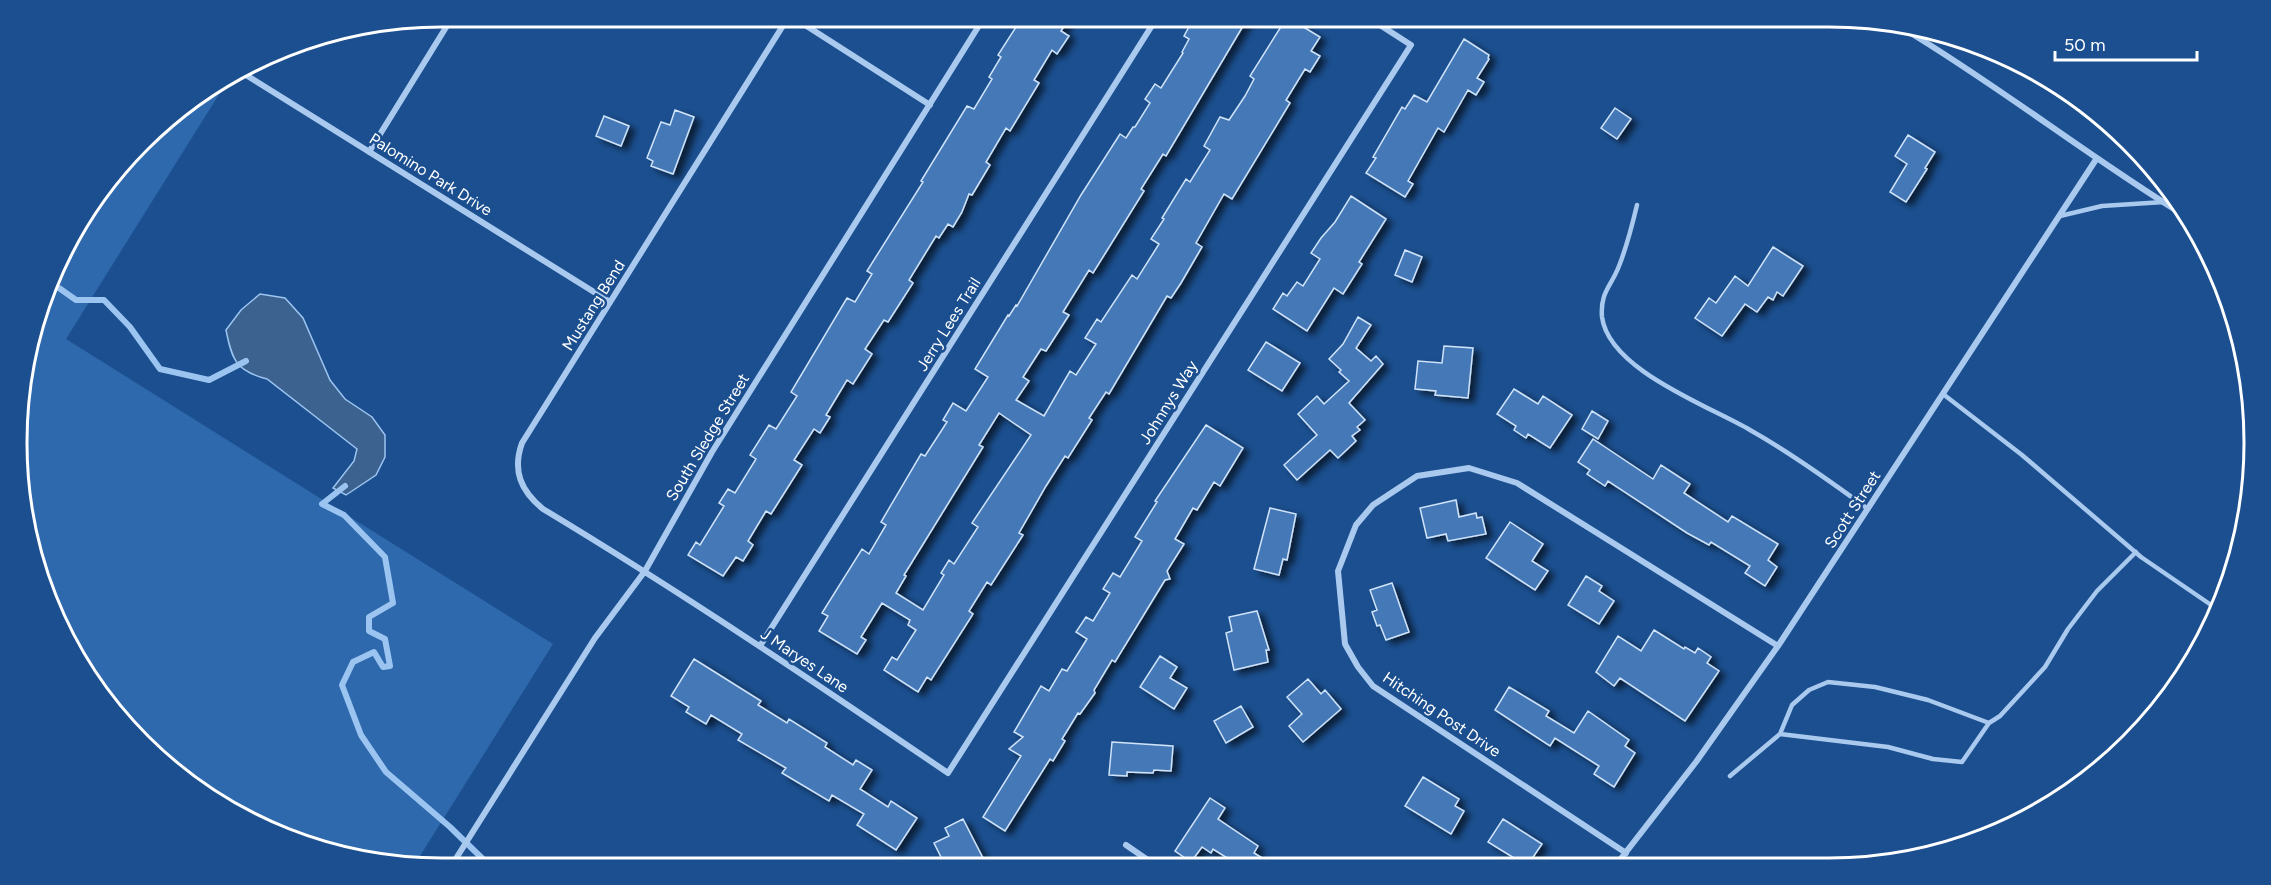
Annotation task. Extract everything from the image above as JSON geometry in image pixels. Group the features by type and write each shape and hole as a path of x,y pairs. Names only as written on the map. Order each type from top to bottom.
{"street":[{"path":"369,152 446,27"},
{"name":"Mustang Bend","path":"645,571 543,509 530,498 523,489 518,454 522,443 783,27"},
{"path":"807,27 930,105"},
{"name":"South Sledge Street","path":"456,858 595,638 645,571 712,452 978,27"},
{"name":"Jerry Lees Trail","path":"760,646 1151,27"},
{"name":"Johnnys Way","path":"948,773 1411,45 1383,27"},
{"path":"1917,37 1956,60 2169,205"},
{"name":"Palomino Park Drive","path":"248,76 610,302"},
{"name":"Scott Street","path":"1622,858 1696,762 1778,646 2097,158"},
{"name":"Hitching Post Drive","path":"1626,853 1373,686 1345,645 1338,571 1356,525 1374,504 1417,476 1469,468 1517,483 1778,646"},
{"name":"J Maryes Lane","path":"645,571 948,773"},
{"path":"1126,845 1145,858"}],"lane":[{"path":"2060,216 2102,206 2164,202"},
{"path":"1637,205 1619,268 1602,297 1605,328 1615,344 1626,357 1646,373 1750,430 1830,480 1868,509"},
{"path":"1943,394 2022,455 2136,552 2211,605"},
{"path":"1780,734 1888,747 1933,759 1962,762 1989,723 2000,716 2045,667 2068,629 2097,591 2136,552"},
{"path":"1730,776 1780,734 1792,705 1809,690 1828,682 1875,687 1928,700 1989,723"}],"shaded area":[{"path":"221,92 66,339 553,644 419,857 361,850 335,844 283,826 235,802 212,788 169,755 130,716 97,673 59,602 41,550 35,524 27,442 35,361 49,309 59,283 97,212 130,169 149,149 169,130 212,97"},
{"path":"260,294 285,298 303,318 330,380 345,399 372,417 385,435 385,457 376,475 346,495 333,488 354,461 357,449 267,379 242,368 233,357 226,330 241,310"}],"building":[{"path":"1016,27 1063,27 1061,31 1069,36 1057,54 1052,50 1034,80 1039,83 1010,131 1006,128 986,162 990,165 972,195 969,194 953,227 948,224 939,238 936,236 909,280 913,283 888,322 884,320 865,349 872,354 853,384 847,380 826,415 830,417 820,433 814,429 794,460 802,465 771,514 766,511 748,541 753,545 743,561 736,557 723,576 688,555 696,542 700,545 724,506 719,503 728,489 735,493 756,459 750,455 769,425 776,429 797,396 791,392 847,298 855,302 872,274 867,271 967,106 974,109 992,79 989,77 1001,57 998,55"},
{"path":"1189,27 1242,27 1166,156 1163,154 1141,189 1144,191 1093,273 1089,270 1063,312 1069,315 1046,351 1041,349 1023,377 1029,381 1016,400 1044,416 1070,371 1076,375 1096,344 1085,338 1097,319 1101,322 1132,275 1137,279 1159,244 1151,239 1164,219 1162,218 1186,179 1190,182 1210,150 1204,146 1220,117 1229,120 1245,96 1254,79 1250,76 1281,27 1304,27 1320,37 1311,51 1320,56 1310,72 1305,69 1286,100 1290,103 1232,199 1224,194 1196,243 1202,247 1181,283 1171,298 1167,296 1109,394 1106,392 1089,418 1092,420 1068,458 1065,456 1046,486 1019,533 1023,535 991,585 987,582 969,611 973,614 931,680 927,677 918,692 884,670 892,657 897,660 916,630 908,625 910,620 882,603 861,637 866,640 857,654 819,631 828,616 822,613 862,549 869,554 886,525 881,522 921,454 925,456 947,422 943,420 953,403 966,411 988,377 975,369 1008,315 1017,306 1081,195 1120,134 1126,138 1135,127 1150,103 1145,99 1155,84 1161,88 1189,39 1184,36","holes":["999,413 1031,435 972,523 978,527 954,564 949,560 941,573 944,575 923,610 896,593 906,576 904,575 983,447 979,445"]},
{"path":"1464,39 1489,55 1489,59 1477,78 1484,82 1476,95 1468,90 1444,132 1438,128 1408,181 1413,184 1405,197 1366,173 1402,107 1405,109 1414,95 1427,102"},
{"path":"1615,108 1631,119 1617,139 1601,128"},
{"path":"675,110 694,117 673,174 651,166 653,161 647,158 661,122 670,125"},
{"path":"604,116 629,126 621,146 596,136"},
{"path":"1908,135 1935,152 1906,202 1890,192 1907,164 1895,156"},
{"path":"1351,196 1386,219 1359,262 1362,264 1343,294 1334,288 1307,331 1273,309 1283,293 1287,296 1297,282 1303,286 1320,259 1311,253 1335,222"},
{"path":"1773,247 1803,266 1783,296 1777,292 1773,300 1768,297 1757,312 1745,304 1722,336 1695,318 1709,298 1716,303 1735,276 1748,286"},
{"path":"1405,250 1422,257 1412,282 1395,275"},
{"path":"1358,317 1371,325 1356,348 1371,361 1376,356 1383,364 1349,403 1365,420 1357,427 1360,430 1352,436 1356,441 1338,458 1330,450 1297,480 1284,465 1317,435 1298,414 1317,396 1324,404 1349,381 1329,359 1343,344"},
{"path":"1266,342 1300,363 1282,391 1248,370"},
{"path":"1444,346 1473,348 1468,398 1435,395 1436,391 1415,389 1418,361 1442,363"},
{"path":"1514,389 1538,404 1543,396 1572,415 1550,448 1528,434 1526,438 1514,430 1516,426 1497,414"},
{"path":"1592,411 1608,421 1598,439 1582,429"},
{"path":"1206,425 1243,448 1220,486 1214,482 1197,510 1193,508 1175,539 1184,544 1167,571 1170,579 1165,580 1115,662 1112,660 1094,690 1095,693 1080,714 1078,713 1062,739 1065,741 1053,761 1050,759 1005,831 983,817 1021,756 1009,749 1023,737 1014,732 1041,686 1049,691 1062,669 1067,671 1087,639 1076,632 1086,617 1093,621 1110,593 1103,589 1113,573 1120,577 1142,541 1135,537 1157,502 1155,501"},
{"path":"1593,439 1653,479 1661,465 1690,484 1684,493 1728,522 1732,516 1778,544 1768,560 1777,567 1765,586 1745,573 1750,566 1711,542 1709,545 1687,533 1608,481 1605,486 1587,474 1590,470 1578,462"},
{"path":"1456,500 1459,517 1476,513 1477,518 1482,517 1486,534 1448,541 1446,534 1427,538 1420,508"},
{"path":"1270,508 1296,514 1287,560 1283,559 1279,575 1254,569"},
{"path":"1510,522 1543,544 1532,561 1548,571 1535,590 1486,558"},
{"path":"1586,576 1602,586 1599,591 1614,601 1599,624 1568,605"},
{"path":"1392,583 1409,632 1386,640 1372,612 1377,610 1370,590"},
{"path":"1257,611 1269,650 1266,650 1268,662 1234,670 1226,633 1232,631 1229,617"},
{"path":"1654,630 1684,649 1685,647 1695,653 1698,648 1711,657 1707,663 1719,671 1685,721 1620,678 1614,686 1596,672 1618,636 1641,651"},
{"path":"1160,656 1177,667 1170,678 1187,688 1174,709 1140,687"},
{"path":"694,659 761,701 758,705 787,723 789,719 827,743 825,747 853,765 856,760 872,770 860,789 888,807 891,801 917,818 896,850 857,825 864,814 832,795 829,801 782,773 786,768 738,740 742,734 711,715 706,724 686,712 689,707 671,696"},
{"path":"1308,679 1321,694 1325,690 1341,709 1303,742 1289,726 1302,714 1287,697"},
{"path":"1509,687 1549,711 1546,716 1574,733 1588,711 1629,740 1625,746 1635,753 1614,787 1594,774 1599,766 1555,738 1550,746 1495,710"},
{"path":"1241,706 1253,727 1226,743 1214,721"},
{"path":"1112,742 1173,746 1171,771 1127,772 1127,776 1109,775"},
{"path":"1423,777 1459,799 1455,806 1464,811 1451,834 1405,806"},
{"path":"1210,798 1225,808 1218,819 1258,846 1254,853 1262,858 1227,858 1213,849 1211,853 1202,847 1194,858 1185,858 1175,851"},
{"path":"963,819 983,858 942,858 934,843 949,836 945,828"},
{"path":"1503,819 1542,844 1532,858 1514,858 1488,842"}],"waterway":[{"path":"57,287 76,300 104,300 130,327 160,369 209,380 246,361"},
{"path":"345,486 322,504 344,515 385,557 393,603 369,617 369,631 385,639 390,666 383,667 374,652 353,662 342,685 361,735 386,772 450,827 482,858"}]}
